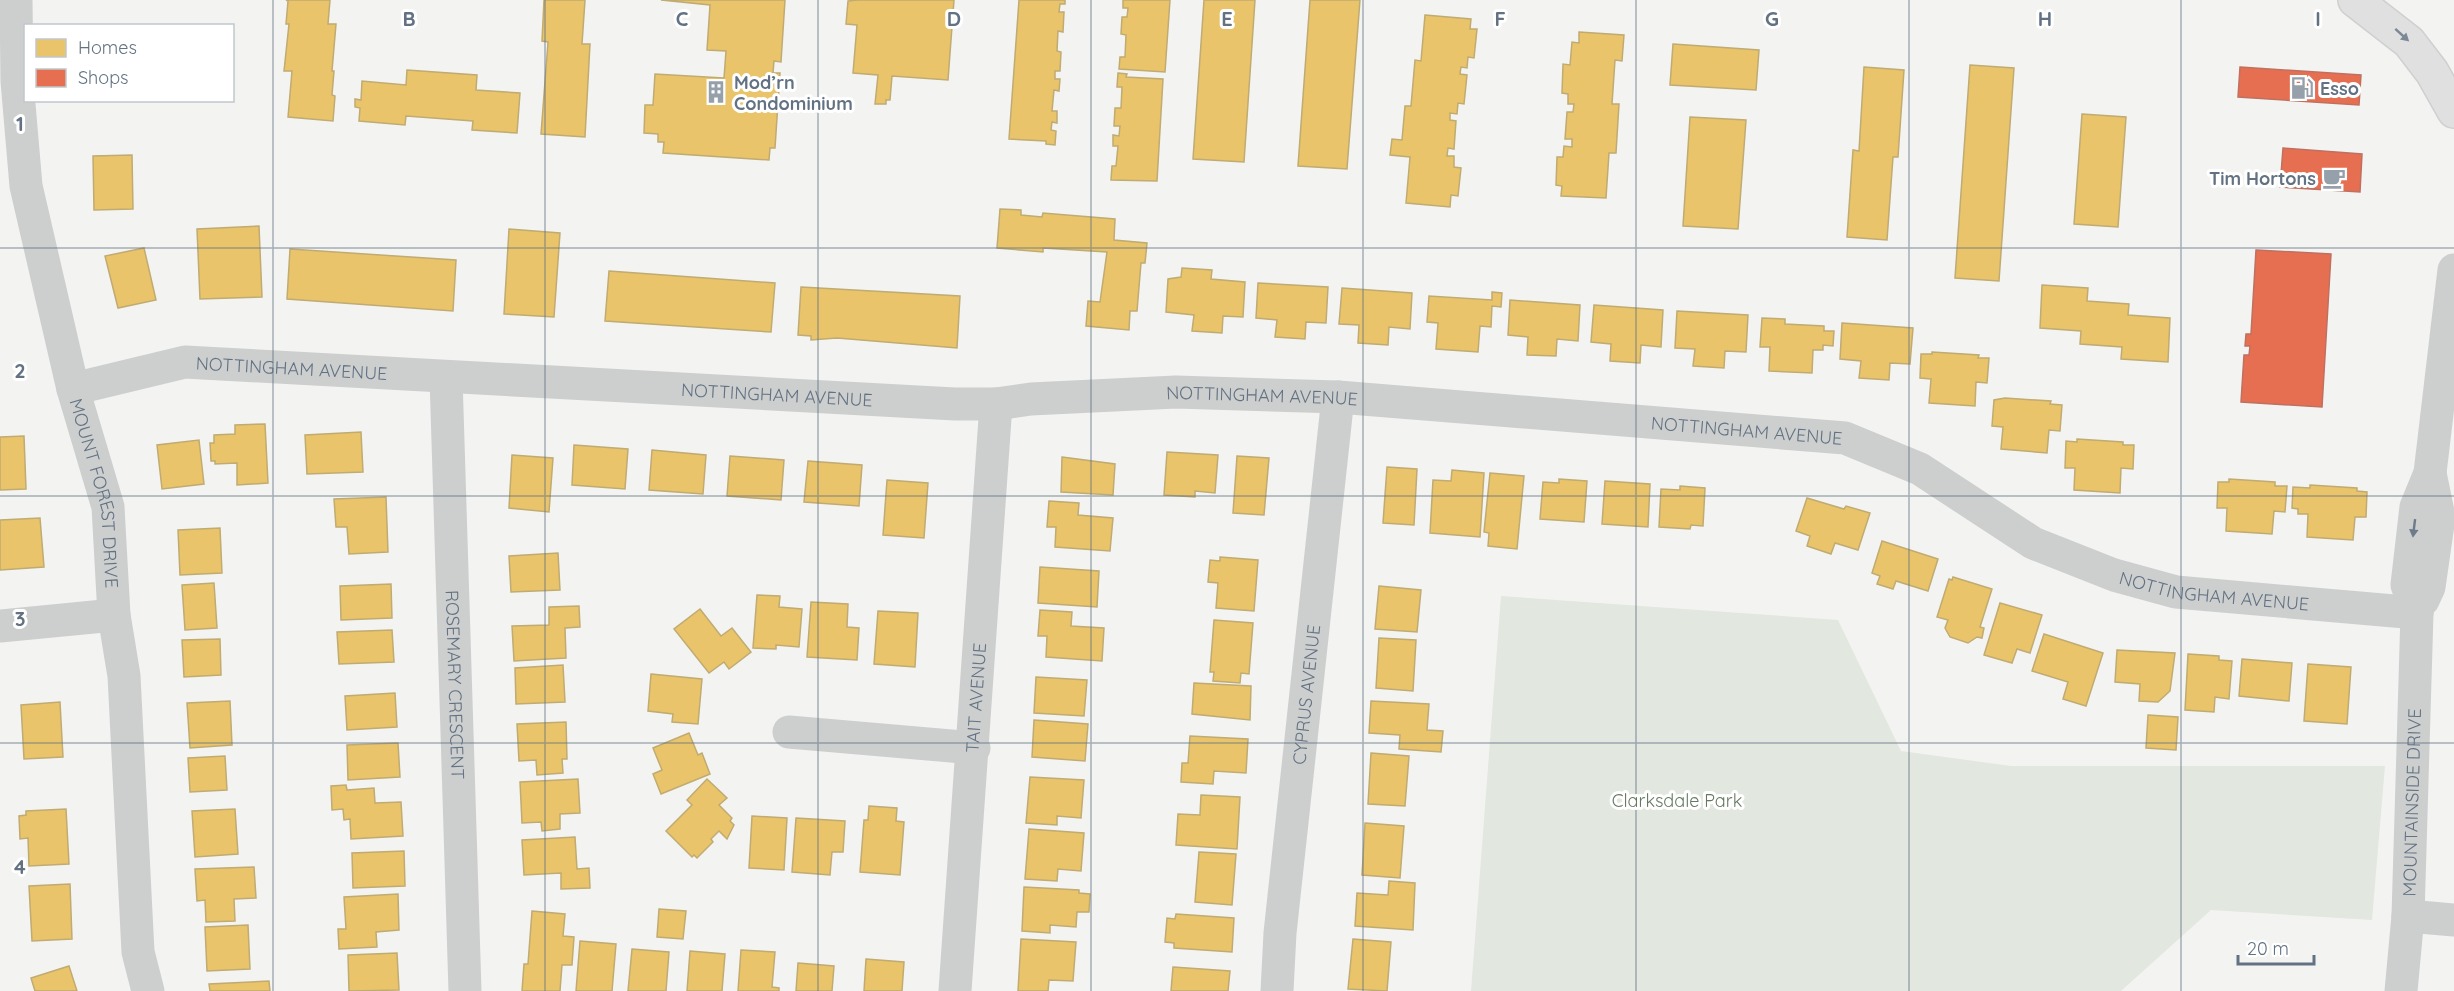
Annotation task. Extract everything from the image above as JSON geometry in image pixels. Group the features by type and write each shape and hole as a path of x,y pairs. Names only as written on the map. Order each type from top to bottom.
{"main road":[{"path":"2355,0 2409,42 2432,72 2454,111"}],"street":[{"name":"MOUNT FOREST DRIVE","path":"16,0 17,81 26,186 73,389 108,507 114,615 124,676 138,952 148,991"},
{"name":"MOUNTAINSIDE DRIVE","path":"2401,991 2408,916 2417,613 2407,585 2416,507 2442,474 2454,270"},
{"name":"NOTTINGHAM AVENUE","path":"73,389 184,362 996,404 1031,399 1176,392 1338,397 1845,438 1920,469 2033,543 2114,575 2176,592 2417,613"},
{"name":"ROSEMARY CRESCENT","path":"446,377 465,991"},
{"name":"CYPRUS AVENUE","path":"1277,991 1280,933 1338,397"},
{"name":"TAIT AVENUE","path":"955,991 974,748 996,404"},
{"path":"0,626 114,615"},
{"path":"789,732 974,748"},
{"path":"2408,916 2454,920"}],"green space":[{"name":"Clarksdale Park","path":"1501,596 1838,620 1901,751 2011,766 2385,766 2372,920 2211,910 2121,991 1471,991"}],"building: Homes":[{"path":"286,0 330,0 328,24 336,24 332,71 334,71 332,95 335,96 333,121 288,117 292,71 284,71 289,24 286,24 288,1"},
{"path":"544,0 585,0 582,44 590,44 585,137 541,134 548,42 542,41"},
{"name":"Mod’rn Condominium","path":"661,0 785,0 781,62 774,61 773,73 780,73 775,148 770,148 769,160 663,153 664,142 658,142 658,134 644,133 645,105 653,105 655,74 724,78 726,51 707,50 710,5"},
{"path":"954,0 948,80 892,76 890,100 886,100 886,104 875,104 878,75 853,73 857,25 846,24 848,1"},
{"path":"1019,0 1065,0 1065,4 1060,4 1059,12 1064,12 1063,32 1058,31 1057,51 1061,52 1060,71 1055,71 1055,79 1060,79 1059,91 1054,90 1052,111 1057,111 1057,123 1052,122 1051,130 1056,131 1055,145 1046,144 1046,141 1009,139"},
{"path":"1123,0 1170,0 1165,72 1119,69 1120,57 1125,57 1126,35 1121,34 1122,17 1127,17 1128,8 1123,8"},
{"path":"1204,0 1255,0 1244,162 1193,159"},
{"path":"1310,0 1360,0 1347,169 1298,166"},
{"path":"1425,15 1471,19 1470,29 1477,29 1474,58 1468,57 1467,68 1461,67 1460,74 1467,75 1464,104 1458,103 1457,114 1450,113 1450,120 1456,121 1454,149 1448,148 1447,156 1454,156 1454,167 1461,168 1458,196 1451,195 1450,207 1406,203 1410,157 1390,155 1392,139 1402,140 1405,106 1411,106 1415,60 1421,61"},
{"path":"1579,32 1624,35 1622,61 1615,60 1612,104 1619,104 1616,153 1609,153 1606,198 1561,196 1562,186 1556,185 1557,157 1563,157 1564,146 1572,147 1572,139 1565,139 1567,112 1573,112 1574,104 1568,104 1568,94 1562,93 1563,64 1570,65 1572,42 1579,43"},
{"path":"1673,44 1759,50 1756,90 1670,85"},
{"path":"1970,65 2014,68 1999,281 1955,278"},
{"path":"1864,67 1904,70 1898,157 1893,157 1887,240 1847,237 1853,150 1859,151"},
{"path":"407,70 477,75 476,90 520,93 517,133 472,130 473,121 406,116 405,125 359,121 360,108 355,107 355,99 361,100 362,81 406,85"},
{"path":"1118,73 1127,74 1126,77 1163,79 1157,181 1111,180 1112,166 1116,166 1118,146 1113,146 1113,135 1119,136 1120,126 1114,126 1115,108 1121,108 1122,87 1117,87"},
{"path":"2082,114 2126,117 2118,227 2074,224"},
{"path":"1690,117 1746,120 1738,229 1683,226"},
{"path":"132,155 133,209 94,210 93,156"},
{"path":"1000,209 1021,210 1021,215 1042,217 1043,213 1115,219 1114,240 1147,243 1145,263 1141,263 1137,311 1130,311 1129,330 1086,326 1088,301 1100,302 1107,252 1043,248 1043,252 997,248"},
{"path":"259,226 262,297 200,299 197,229"},
{"path":"509,229 560,233 554,317 504,314"},
{"path":"144,248 156,300 118,308 105,256"},
{"path":"290,249 456,260 453,311 287,299"},
{"path":"1182,268 1212,270 1211,279 1245,282 1243,317 1223,316 1222,333 1192,331 1194,315 1166,312 1168,279 1181,277"},
{"path":"609,271 775,283 771,332 605,321"},
{"path":"1258,283 1328,287 1326,323 1306,322 1305,339 1275,337 1277,320 1256,318"},
{"path":"2042,285 2088,288 2087,301 2129,304 2128,315 2170,318 2168,362 2121,359 2122,347 2080,344 2081,331 2040,328"},
{"path":"801,287 960,296 957,348 837,338 811,340 811,336 798,335"},
{"path":"1342,288 1412,293 1410,329 1389,327 1388,345 1358,343 1359,325 1339,324"},
{"path":"1492,292 1502,293 1501,307 1492,306 1491,327 1480,326 1478,352 1436,349 1438,323 1427,322 1429,296 1492,300"},
{"path":"1510,300 1580,305 1578,341 1557,339 1556,356 1527,355 1528,337 1508,335"},
{"path":"1594,305 1663,310 1661,347 1641,345 1640,363 1610,361 1611,344 1591,342"},
{"path":"1677,311 1748,315 1746,352 1725,351 1724,368 1693,366 1695,349 1675,348"},
{"path":"1762,318 1785,319 1785,324 1824,326 1824,331 1834,331 1833,346 1823,345 1823,350 1813,350 1812,373 1769,371 1770,347 1760,347"},
{"path":"1842,323 1913,328 1910,364 1890,363 1889,380 1859,378 1861,361 1840,359"},
{"path":"1932,352 1979,355 1978,358 1989,358 1987,383 1976,382 1975,406 1929,403 1931,379 1920,378 1921,354 1932,354"},
{"path":"2005,398 2051,401 2050,404 2062,405 2060,431 2049,430 2047,453 2001,449 2003,427 1992,426 1994,400"},
{"path":"265,424 268,483 237,485 237,463 215,464 215,461 211,461 210,443 214,443 214,435 235,434 235,425"},
{"path":"361,432 363,472 307,474 305,435"},
{"path":"24,436 26,489 0,490 0,437"},
{"path":"2077,439 2123,442 2123,445 2134,445 2133,469 2121,468 2120,493 2074,490 2075,468 2065,468 2066,441 2077,442"},
{"path":"199,440 204,484 162,489 157,445"},
{"path":"574,445 628,449 625,489 572,485"},
{"path":"652,450 706,455 703,494 649,490"},
{"path":"1167,452 1218,455 1215,493 1195,491 1195,497 1164,495"},
{"path":"512,455 553,458 549,512 509,508"},
{"path":"730,456 784,460 781,500 727,496"},
{"path":"1237,456 1269,458 1264,515 1233,513"},
{"path":"1062,457 1115,464 1113,495 1061,492"},
{"path":"808,461 862,465 859,506 804,502"},
{"path":"1387,467 1417,469 1414,525 1383,523"},
{"path":"1452,470 1484,473 1480,537 1430,533 1433,480 1451,481"},
{"path":"1490,473 1524,476 1517,549 1488,546 1489,533 1484,532"},
{"path":"1559,479 1587,481 1584,522 1540,519 1543,482 1559,483"},
{"path":"2229,479 2275,482 2275,486 2287,486 2285,512 2274,511 2272,534 2226,531 2227,508 2217,508 2218,482 2229,482"},
{"path":"887,480 928,483 924,538 883,535"},
{"path":"1605,481 1650,484 1648,527 1602,524"},
{"path":"2310,485 2357,488 2357,491 2367,492 2366,517 2355,517 2353,540 2307,537 2308,514 2298,514 2298,509 2292,508 2293,487 2310,488"},
{"path":"1680,486 1705,488 1703,526 1691,525 1690,529 1659,527 1661,489 1680,490"},
{"path":"386,497 388,552 349,554 347,527 336,527 334,499"},
{"path":"1807,498 1844,509 1846,506 1870,513 1858,550 1835,543 1831,554 1807,546 1810,536 1796,531"},
{"path":"1049,501 1079,503 1078,515 1113,518 1110,551 1055,547 1056,527 1047,527"},
{"path":"40,518 44,567 0,570 0,520"},
{"path":"220,528 222,573 180,575 178,530"},
{"path":"1882,541 1938,559 1928,591 1896,581 1893,589 1877,584 1880,576 1872,573"},
{"path":"558,553 560,590 511,592 509,556"},
{"path":"1220,557 1258,560 1254,611 1216,608 1218,583 1208,582 1210,560 1220,561"},
{"path":"1040,567 1099,571 1097,607 1038,603"},
{"path":"1953,577 1992,589 1980,627 1984,628 1982,638 1977,637 1968,643 1950,637 1945,628 1948,620 1937,617 1949,579 1952,580"},
{"path":"214,583 217,628 185,630 182,585"},
{"path":"391,584 392,618 341,620 340,586"},
{"path":"1379,586 1421,590 1417,632 1375,629"},
{"path":"757,595 780,596 779,607 802,609 799,647 776,645 776,649 753,648"},
{"path":"811,602 848,604 847,627 859,628 857,660 807,657"},
{"path":"2000,603 2042,615 2030,653 2017,649 2012,663 1984,655"},
{"path":"579,606 580,627 565,628 566,658 514,661 512,626 549,625 549,607"},
{"path":"700,609 721,636 732,628 751,652 729,669 724,662 709,673 674,629"},
{"path":"1040,610 1072,612 1071,626 1104,628 1102,661 1046,657 1047,636 1038,636"},
{"path":"878,611 918,613 915,667 874,664"},
{"path":"1214,620 1253,623 1249,674 1241,673 1240,683 1213,681 1214,672 1210,672"},
{"path":"392,630 394,662 339,664 337,632"},
{"path":"2044,634 2103,653 2086,706 2063,699 2068,682 2032,671"},
{"path":"1379,638 1416,640 1413,691 1376,688"},
{"path":"220,639 221,675 184,677 182,640"},
{"path":"2117,650 2175,653 2170,691 2158,702 2139,701 2140,684 2115,682"},
{"path":"2188,654 2219,656 2219,660 2232,661 2229,699 2215,697 2214,712 2185,710"},
{"path":"2242,659 2292,663 2289,701 2239,696"},
{"path":"2308,664 2351,667 2347,724 2304,721"},
{"path":"563,665 565,702 516,704 515,668"},
{"path":"651,674 702,679 698,724 672,722 673,714 648,711"},
{"path":"1036,677 1087,680 1084,716 1034,713"},
{"path":"1194,683 1251,686 1250,720 1192,714"},
{"path":"395,693 397,727 347,730 345,696"},
{"path":"230,701 232,745 190,748 187,703"},
{"path":"1371,701 1429,704 1427,730 1443,731 1441,752 1399,749 1400,735 1369,733"},
{"path":"60,702 63,757 24,759 21,705"},
{"path":"2148,715 2178,717 2176,750 2146,748"},
{"path":"1034,720 1088,724 1085,761 1032,757"},
{"path":"566,722 567,759 562,759 563,773 537,775 536,760 519,761 517,724"},
{"path":"689,733 698,755 702,753 710,774 661,794 653,774 662,770 653,748"},
{"path":"1190,736 1248,739 1246,773 1214,771 1213,784 1181,782 1182,763 1188,763"},
{"path":"398,743 400,777 348,780 347,745"},
{"path":"1371,753 1409,756 1405,806 1368,804"},
{"path":"225,756 227,790 190,792 188,758"},
{"path":"1030,777 1084,780 1081,818 1057,816 1057,825 1026,823"},
{"path":"578,779 580,813 560,814 560,829 542,831 541,822 522,823 520,782"},
{"path":"707,779 727,798 719,805 732,818 730,821 734,825 727,839 719,831 711,839 713,842 697,858 694,855 692,857 666,831 692,805 687,800"},
{"path":"346,785 347,790 374,788 375,803 401,802 403,836 351,839 350,819 344,820 343,809 332,810 331,786"},
{"path":"1201,795 1240,797 1237,849 1176,845 1178,814 1200,815"},
{"path":"869,806 897,808 896,821 904,822 900,875 860,872 864,820 868,820"},
{"path":"66,809 69,864 29,866 28,838 20,839 19,816 26,815 26,811"},
{"path":"235,809 238,854 195,857 192,811"},
{"path":"752,816 787,818 784,870 749,868"},
{"path":"796,818 845,821 843,852 832,852 830,875 792,872"},
{"path":"1365,823 1404,826 1400,878 1362,875"},
{"path":"1029,829 1084,833 1081,871 1058,869 1057,881 1025,879"},
{"path":"575,837 577,869 589,868 590,888 561,889 561,873 524,875 522,840"},
{"path":"404,851 405,886 353,888 352,853"},
{"path":"1199,852 1236,854 1232,905 1195,902"},
{"path":"254,867 256,898 234,899 235,921 206,922 205,900 197,901 195,869"},
{"path":"1389,881 1415,883 1413,930 1355,926 1357,893 1388,895"},
{"path":"70,884 72,939 32,941 29,886"},
{"path":"1024,887 1079,890 1079,893 1090,894 1089,912 1077,912 1076,927 1050,925 1050,933 1022,931"},
{"path":"398,894 399,930 376,932 377,947 339,949 338,929 346,929 344,897"},
{"path":"659,909 686,911 683,939 657,937"},
{"path":"532,911 565,914 563,936 574,937 572,965 562,965 560,991 522,991 524,964 528,964"},
{"path":"1176,914 1234,918 1232,952 1174,948 1174,943 1165,942 1167,918 1175,919"},
{"path":"248,925 250,969 207,971 205,927"},
{"path":"1021,939 1076,942 1073,981 1049,980 1048,991 1018,991"},
{"path":"1353,939 1391,942 1387,991 1348,989"},
{"path":"580,941 616,944 612,991 576,991"},
{"path":"632,949 669,952 666,991 628,991"},
{"path":"741,950 775,952 772,987 779,988 779,991 738,991"},
{"path":"690,951 725,954 722,991 687,991"},
{"path":"397,953 399,990 349,991 348,955"},
{"path":"866,959 904,962 902,991 864,991"},
{"path":"798,963 834,966 832,991 796,991"},
{"path":"69,966 77,991 35,991 31,978"},
{"path":"1173,967 1230,971 1228,991 1171,991"},
{"path":"269,981 270,991 210,991 209,984"}],"building: Shops":[{"path":"2240,67 2361,75 2359,105 2238,97"},
{"path":"2283,148 2362,154 2360,192 2280,187"},
{"path":"2256,250 2331,254 2322,407 2241,402 2244,355 2249,355 2250,346 2245,346 2246,334 2251,334"}],"place":[{"name":"Esso","path":"2302,88"},
{"name":"Mod’rn Condominium","path":"716,92"},
{"name":"Tim Hortons","path":"2334,178"}]}
